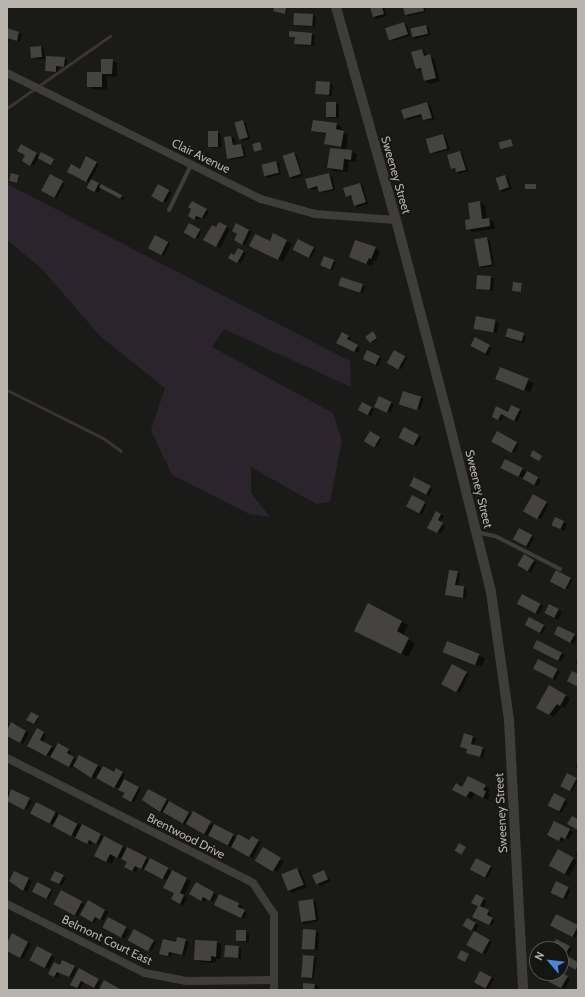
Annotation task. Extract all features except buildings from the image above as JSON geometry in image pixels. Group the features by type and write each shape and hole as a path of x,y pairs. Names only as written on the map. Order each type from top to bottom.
{"street":[{"name":"Sweeney Street","path":"336,7 396,220 491,592 509,720 523,990"},
{"name":"Clair Avenue","path":"7,74 261,199 315,214 396,220"},
{"name":"Brentwood Drive","path":"7,758 253,883 274,914 274,990"},
{"name":"Belmont Court East","path":"7,904 145,973 186,981 274,980"}],"lane":[{"path":"169,210 191,165"},
{"path":"476,532 495,536 560,569"}],"shaded area":[{"path":"7,184 350,361 351,387 224,329 212,347 333,413 342,440 330,502 316,504 251,467 251,493 270,517 249,514 172,475 151,430 165,388 101,337 41,268 7,240"}],"waterway":[{"path":"7,108 110,36"},
{"path":"7,390 103,438 121,451"}]}
